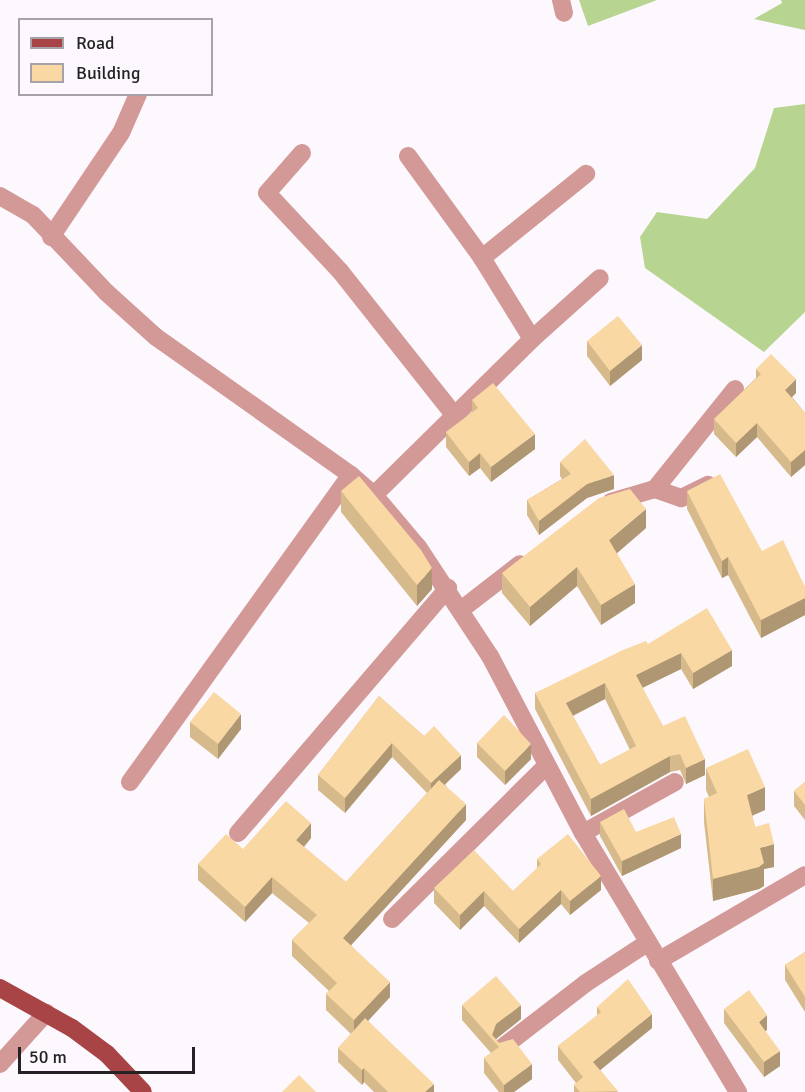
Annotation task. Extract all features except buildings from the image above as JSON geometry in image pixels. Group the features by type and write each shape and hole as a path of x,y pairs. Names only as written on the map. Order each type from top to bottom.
{"main road":[{"path":"0,988 46,1013 107,1054 144,1092"}],"street":[{"path":"51,237 121,134 137,96"},
{"path":"302,153 267,193 340,271 454,415"},
{"path":"408,156 482,258 532,339"},
{"path":"482,258 586,174"},
{"path":"0,196 33,215 51,237 156,337 351,476 374,495 462,609 518,704 583,833 658,962 738,1092"},
{"path":"374,495 532,339 600,278"},
{"path":"594,507 655,489 735,388"},
{"path":"130,782 351,476"},
{"path":"655,489 681,498 713,483"},
{"path":"462,609 537,550"},
{"path":"237,833 448,588"},
{"path":"392,919 547,765"},
{"path":"583,833 675,782"},
{"path":"658,962 805,875"},
{"path":"503,1047 586,983 647,943"},
{"path":"0,1064 46,1013"}],"green space":[{"path":"579,0 657,0 588,26"},
{"path":"781,0 805,0 805,30 754,19 782,3"},
{"path":"805,104 805,312 764,352 645,268 640,237 657,212 707,219 755,168 774,108"}]}
